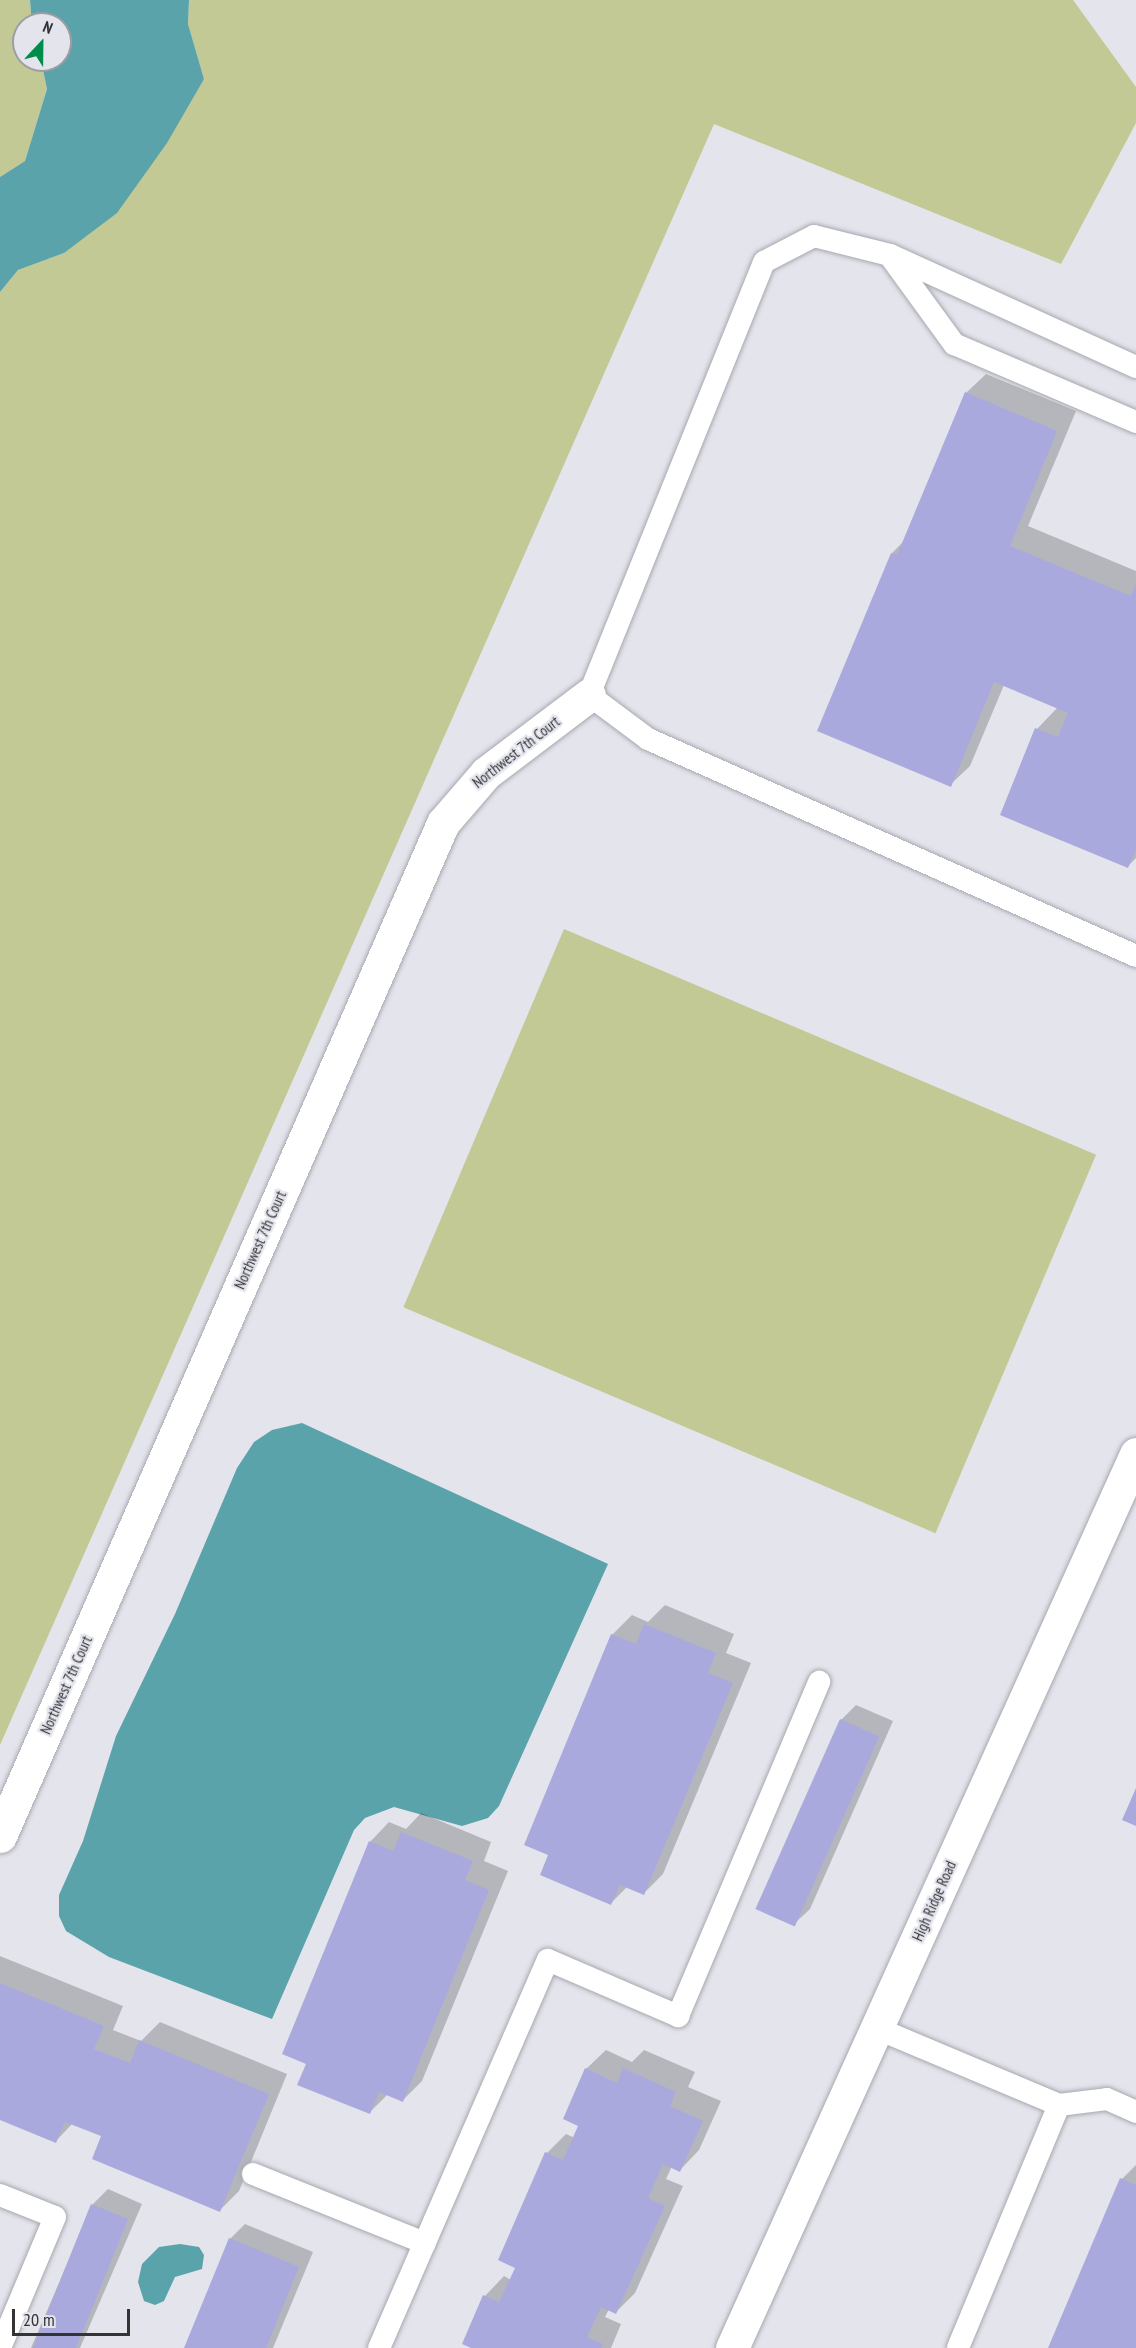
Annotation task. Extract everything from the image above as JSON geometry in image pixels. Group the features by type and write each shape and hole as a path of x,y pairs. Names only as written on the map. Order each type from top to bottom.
{"street":[{"name":"Northwest 7th Court","path":"0,1836 443,823 486,773 589,695"},
{"name":"High Ridge Road","path":"732,2348 1136,1454"}],"lane":[{"path":"1136,367 890,255 814,236 764,262 589,695 648,739 1136,956"},
{"path":"890,255 954,344 1136,422"},
{"path":"380,2348 548,1960 678,2016 819,1682"},
{"path":"876,2028 1059,2105 1107,2099 1136,2112"},
{"path":"958,2348 1059,2105"},
{"path":"253,2174 424,2243"},
{"path":"0,2195 56,2217 0,2348"}],"green space":[{"path":"0,0 30,0 31,12 12,12 12,72 43,72 47,89 25,161 0,177"},
{"path":"189,0 1073,0 1136,87 1136,123 1061,264 714,124 0,1745 0,292 18,270 64,253 204,79 188,24"},
{"path":"564,929 1096,1155 935,1533 403,1307"}],"water":[{"path":"30,0 189,0 188,24 204,79 167,143 117,213 64,253 18,270 0,292 0,177 25,161 47,89 43,72 72,72 72,12 31,12"},
{"path":"302,1423 608,1564 499,1806 488,1818 462,1826 394,1807 365,1818 354,1830 272,2019 109,1957 66,1931 59,1916 59,1895 83,1841 116,1736 175,1614 237,1468 254,1442 272,1430"},
{"path":"180,2244 199,2247 204,2255 202,2269 175,2277 164,2301 155,2305 144,2301 138,2282 142,2264 159,2247"}],"building":[{"path":"965,392 1057,431 1010,546 1131,596 1136,583 1136,850 1128,868 1000,815 1035,728 1058,737 1068,713 994,682 951,787 817,731 891,553 897,555"},
{"path":"644,1624 716,1653 708,1673 733,1683 644,1895 620,1885 611,1905 540,1875 548,1855 524,1845 611,1634 636,1644"},
{"path":"840,1719 879,1736 795,1927 755,1909"},
{"path":"1136,1788 1136,1826 1122,1820"},
{"path":"401,1832 473,1861 465,1880 489,1890 403,2102 379,2092 370,2114 297,2085 306,2064 282,2054 369,1841 393,1851"},
{"path":"0,1983 104,2026 94,2049 130,2063 139,2040 269,2094 220,2212 92,2159 101,2136 65,2122 56,2143 0,2120"},
{"path":"585,2068 617,2083 623,2068 676,2092 670,2106 703,2121 680,2172 663,2164 648,2198 665,2206 616,2314 601,2307 587,2337 603,2344 601,2348 471,2348 462,2344 483,2295 499,2302 515,2268 498,2260 545,2152 563,2160 578,2126 563,2119"},
{"path":"1120,2178 1136,2185 1136,2348 1048,2348"},
{"path":"91,2204 128,2219 76,2348 33,2348"},
{"path":"229,2238 299,2267 266,2348 184,2348"}]}
